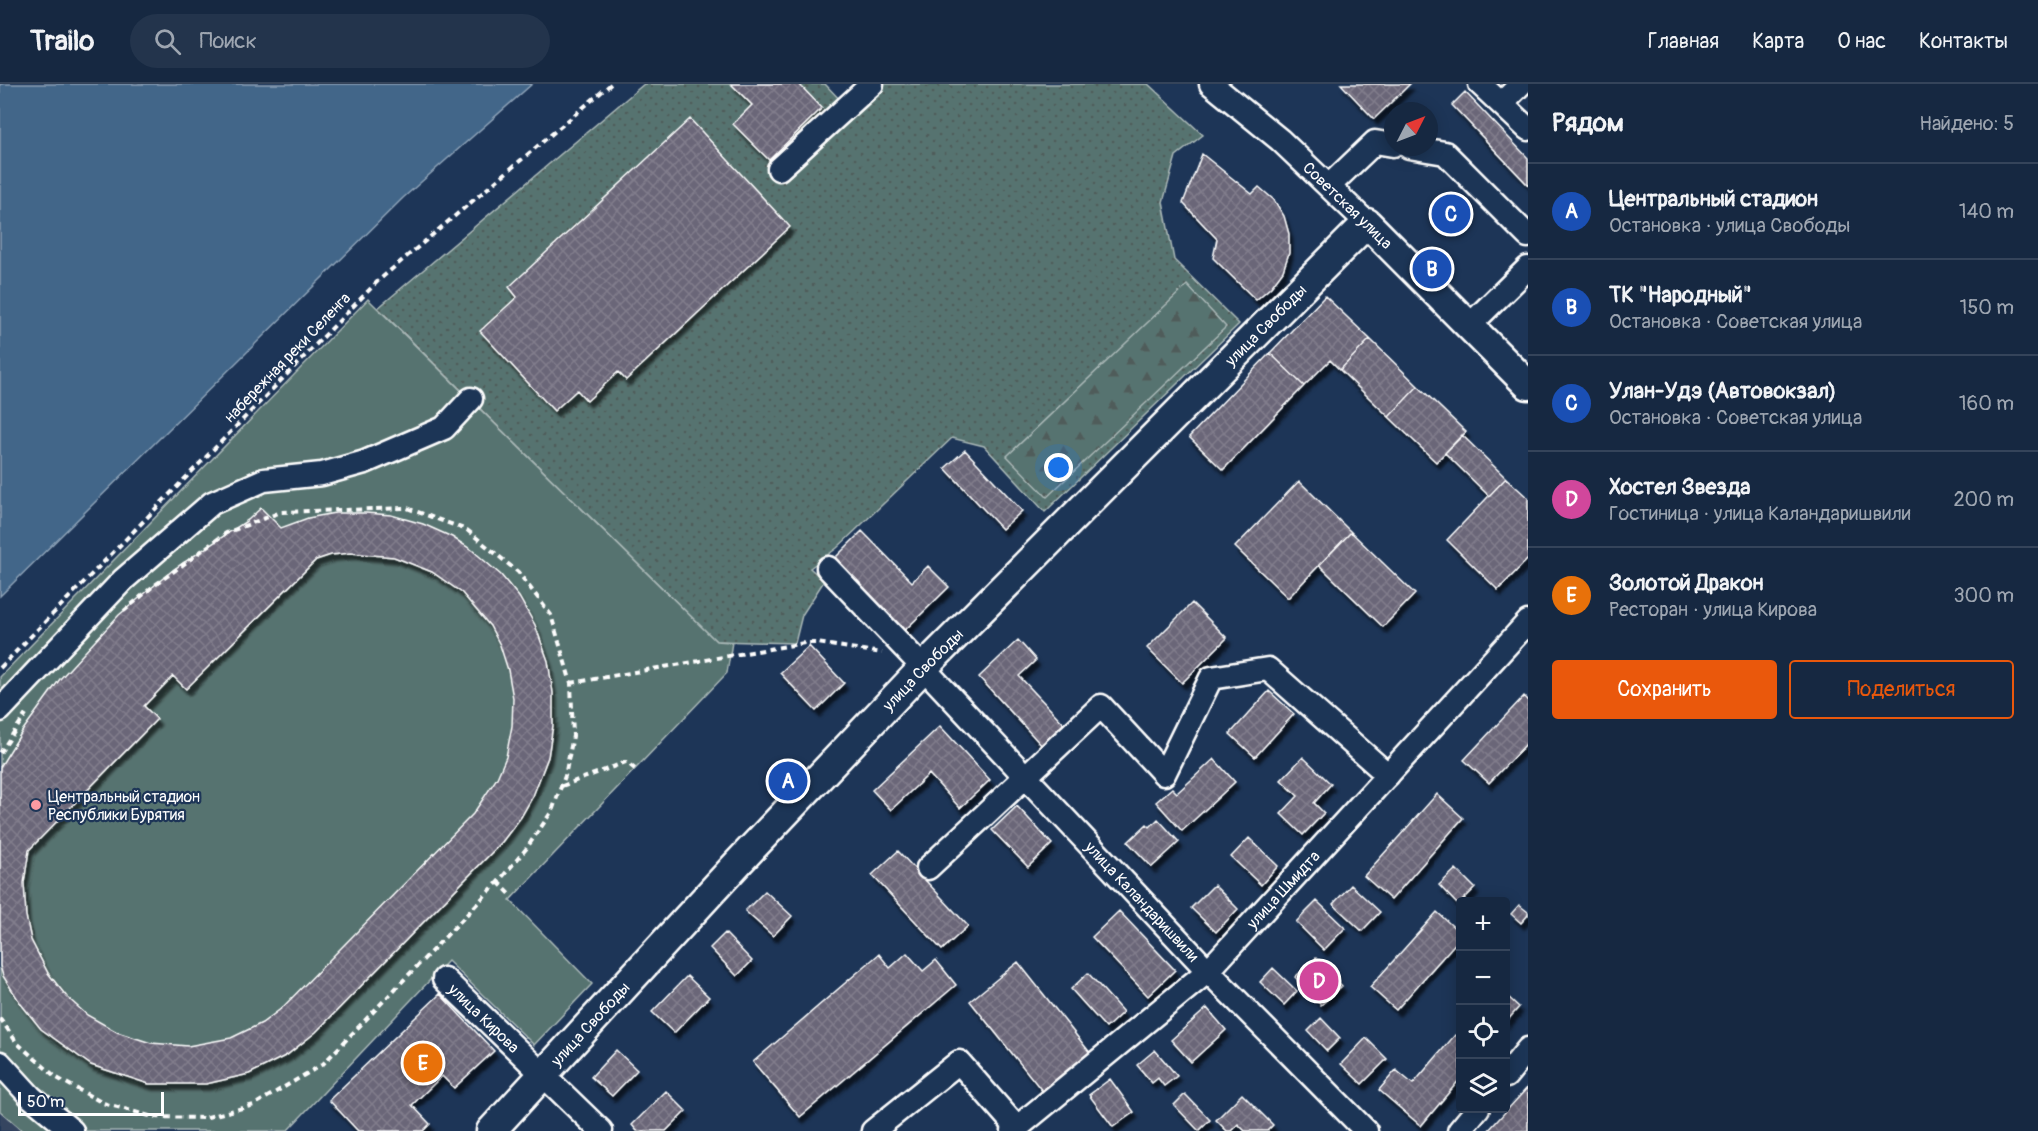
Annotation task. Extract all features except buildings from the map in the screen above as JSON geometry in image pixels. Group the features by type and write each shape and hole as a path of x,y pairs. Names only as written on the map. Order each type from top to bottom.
{"main road":[{"name":"Советская улица","path":"1367,223 1528,385"},
{"name":"улица Свободы","path":"491,1131 919,663 1367,223"}],"street":[{"path":"779,169 872,84"},
{"name":"Советская улица","path":"1211,84 1280,140 1367,223"},
{"path":"1480,84 1528,129"},
{"path":"1502,103 1521,84"},
{"path":"1329,186 1375,142 1384,144"},
{"path":"1438,152 1445,153 1528,236"},
{"path":"1470,325 1528,268"},
{"path":"0,710 123,580 212,503 264,480 322,474 365,462 444,428 471,399"},
{"name":"улица Каландаришвили","path":"828,568 1208,971 1366,1131"},
{"name":"улица Шмидта","path":"1015,1129 1208,971 1528,622"},
{"path":"928,868 1101,706 1164,774 1211,678 1268,669 1388,775"},
{"name":"улица Кирова","path":"444,979 601,1131"},
{"path":"1510,1071 1528,1049"},
{"path":"873,1131 959,1062 1015,1129"},
{"path":"0,1063 31,1097 72,1131"},
{"path":"1460,1131 1474,1113"}],"path":[{"name":"набережная реки Селенга","path":"0,668 379,279 610,84"},
{"path":"0,1018 18,1043 57,1078 103,1103 153,1117 204,1118 254,1105 323,1064 498,882 526,849 552,811 561,786 573,736 571,682 551,615 518,572 467,530 407,508 281,512 226,533 151,588 116,619"},
{"path":"571,682 804,643 818,643 919,663"},
{"path":"0,753 28,712"},
{"path":"561,786 626,762 635,769"},
{"path":"498,882 513,897"}],"shaded area":[{"path":"0,84 532,84 403,198 0,596"},
{"path":"0,1111 23,1131 0,1131"}],"green space":[{"path":"644,84 825,84 842,102 862,84 1148,84 1203,135 1176,156 1163,202 1174,260 1239,324 1045,512 984,446 952,438 837,548 810,568 824,581 802,615 795,643 716,641 378,308"},
{"path":"1187,285 1226,327 1047,497 1007,456"},
{"path":"368,299 716,641 732,642 727,673 510,900 592,984 534,1045 448,961 287,1131 23,1131 0,1111 0,677"}],"place":[{"name":"Улан-Удэ (Автовокзал)","path":"1451,214"},
{"name":"ТК \"Народный\"","path":"1432,269"},
{"name":"Центральный стадион","path":"788,781"},
{"name":"Центральный стадион Республики Бурятия","path":"36,805"},
{"name":"Хостел Звезда","path":"1319,981"},
{"name":"Золотой Дракон","path":"423,1063"}]}
